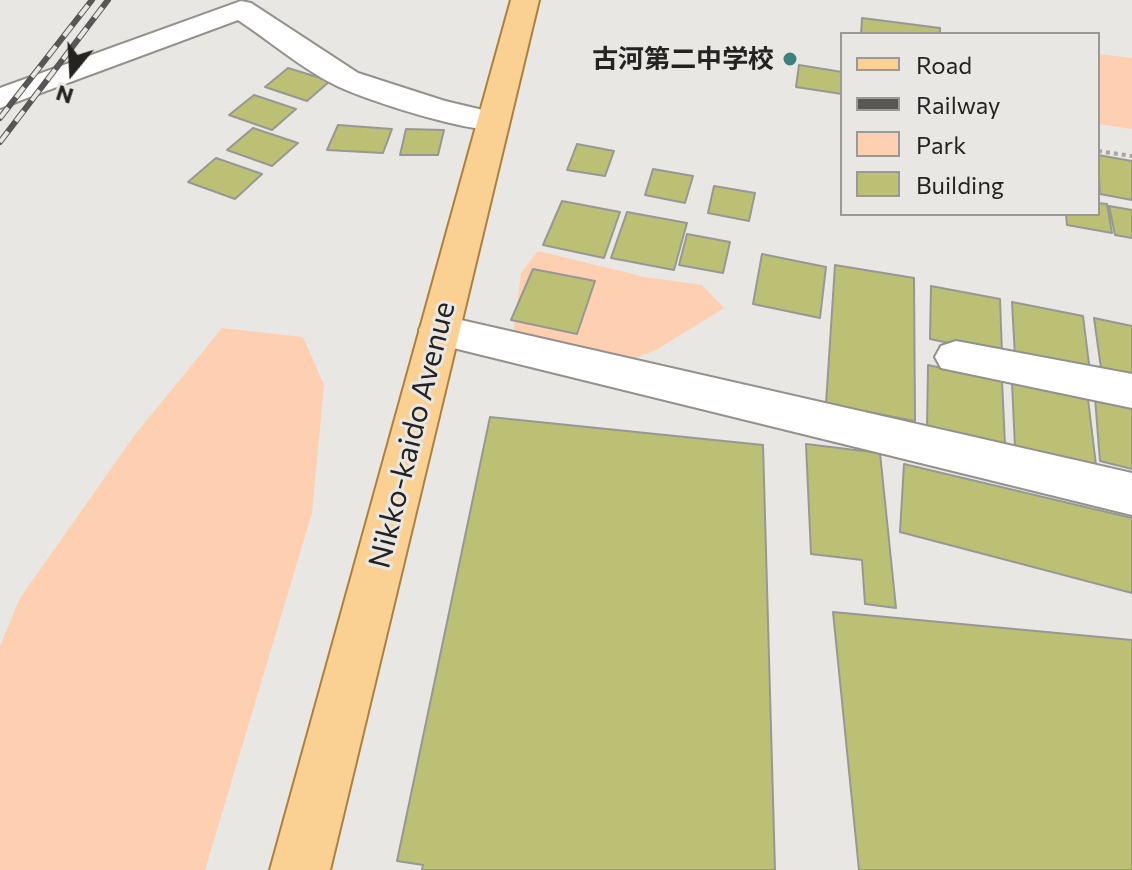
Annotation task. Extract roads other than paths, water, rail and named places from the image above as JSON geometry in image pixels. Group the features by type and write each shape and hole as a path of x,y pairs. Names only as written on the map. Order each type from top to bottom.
{"main road":[{"name":"Nikko-kaido Avenue","path":"300,870 525,0"}],"street":[{"path":"0,99 241,9 347,79 437,109 493,122"},
{"path":"439,330 1132,494"},
{"path":"956,357 1132,391"}],"railway":[{"path":"0,118 92,0"},
{"path":"0,142 108,0"}],"place":[{"name":"古河第二中学校","path":"790,59"}]}
